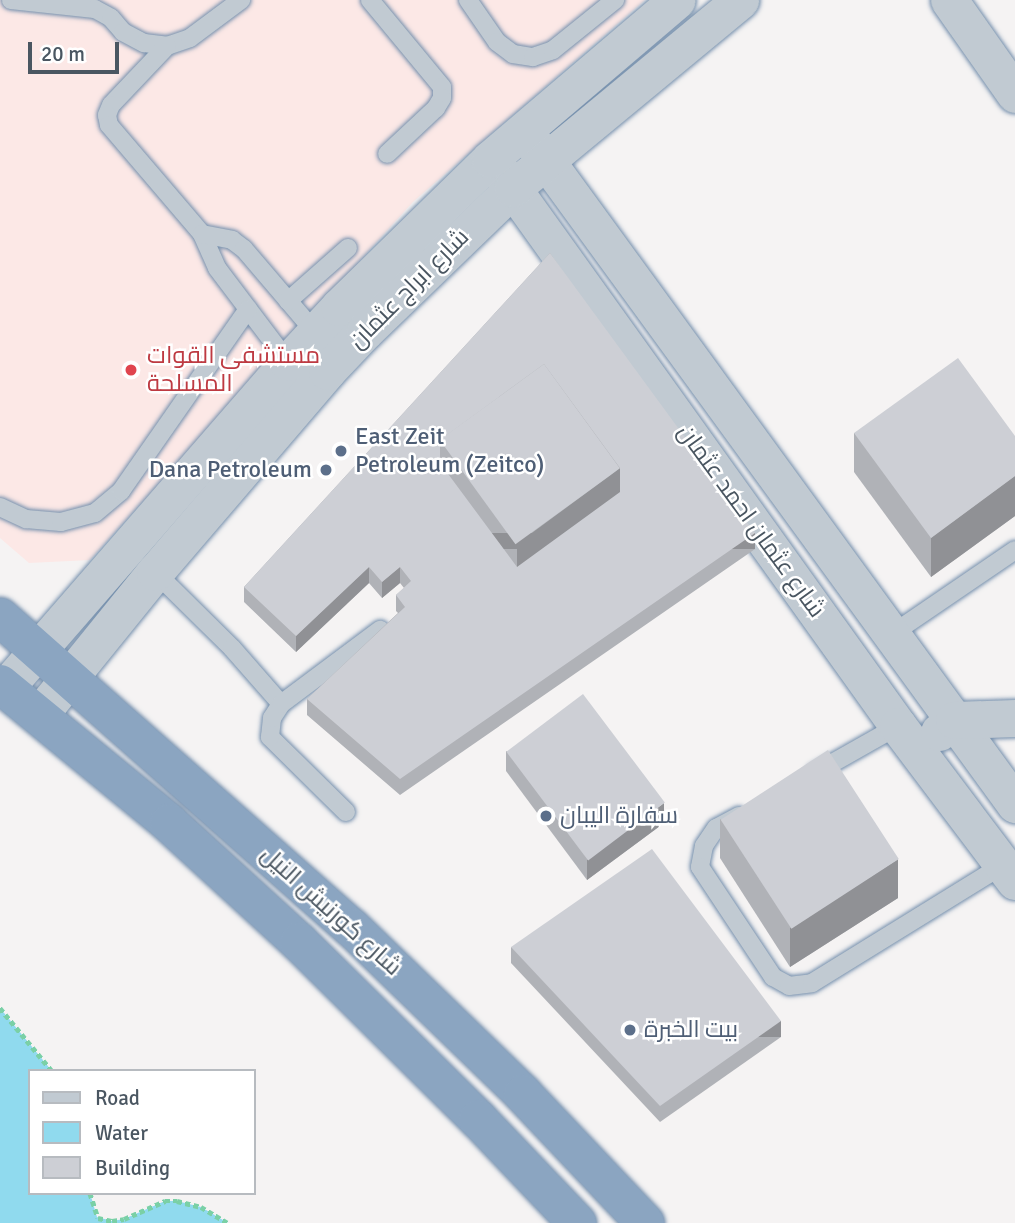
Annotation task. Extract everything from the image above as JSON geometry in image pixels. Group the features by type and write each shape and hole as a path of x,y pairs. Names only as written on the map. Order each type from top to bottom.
{"highway":[{"name":"شارع كورنيش النيل","path":"0,617 362,937 523,1094 645,1223"},
{"name":"شارع كورنيش النيل","path":"3,686 169,823 299,942 458,1099 577,1223"}],"street":[{"name":"شارع ابراج عثمان","path":"3,686 39,651 308,353 490,159 677,0"},
{"name":"شارع ابراج عثمان","path":"39,715 71,679 155,572 308,353 413,282 513,188 740,0"},
{"path":"949,0 1015,94"},
{"name":"شارع عثمان احمد عثمان","path":"523,130 547,159 1015,804"},
{"name":"شارع عثمان احمد عثمان","path":"490,159 907,738 1009,873"},
{"path":"907,738 954,720 1015,718"},
{"path":"953,800 990,770 1015,726"}],"lane":[{"path":"11,0 95,9 111,18"},
{"path":"104,0 111,18 123,32 144,43 167,46 190,38 241,0"},
{"path":"370,0 442,87 442,98 436,108 387,154"},
{"path":"468,0 497,42 513,54 533,57 553,50 615,0"},
{"path":"167,46 111,105 107,115 108,125 202,234 211,257 248,309 308,353"},
{"path":"202,234 217,235 244,248 288,301 308,353"},
{"path":"288,301 348,247"},
{"path":"0,507 26,519 61,522 95,513 121,491 248,309"},
{"path":"892,634 1015,550"},
{"path":"155,572 232,648 281,704"},
{"path":"346,812 270,737 272,718 281,704 380,630"},
{"path":"801,781 907,738"},
{"path":"753,808 716,828 704,846 700,867 773,976 789,986 812,983 1009,873"}],"path":[{"path":"0,1008 50,1069"},
{"path":"91,1195 97,1217 112,1221 165,1201 177,1201 201,1208 228,1223"}],"shaded area":[{"name":"مستشفى القوات المسلحة","path":"0,0 645,0 413,202 90,560 29,563 0,538"}],"water":[{"path":"0,1008 50,1069 28,1069 28,1195 91,1195 97,1217 112,1221 124,1219 165,1201 177,1201 201,1207 228,1223 0,1223"}],"building":[{"path":"550,253 755,533 400,779 307,699 405,607 396,595 411,581 400,567 382,582 369,567 296,636 244,587","holes":["544,364 620,468 620,492 517,567 440,463 440,440"]},
{"path":"958,358 1015,436 1015,476 931,538 854,433"},
{"path":"544,364 620,468 515,544 440,440"},
{"path":"583,694 665,803 588,860 506,752"},
{"path":"828,750 899,859 791,929 721,820"},
{"path":"652,849 781,1021 660,1106 511,947"}],"place":[{"name":"مستشفى القوات المسلحة","path":"131,370"},
{"name":"East Zeit Petroleum (Zeitco)","path":"341,451"},
{"name":"Dana Petroleum","path":"326,470"},
{"name":"سفارة اليبان","path":"546,816"},
{"name":"بيت الخبرة","path":"630,1030"}]}
